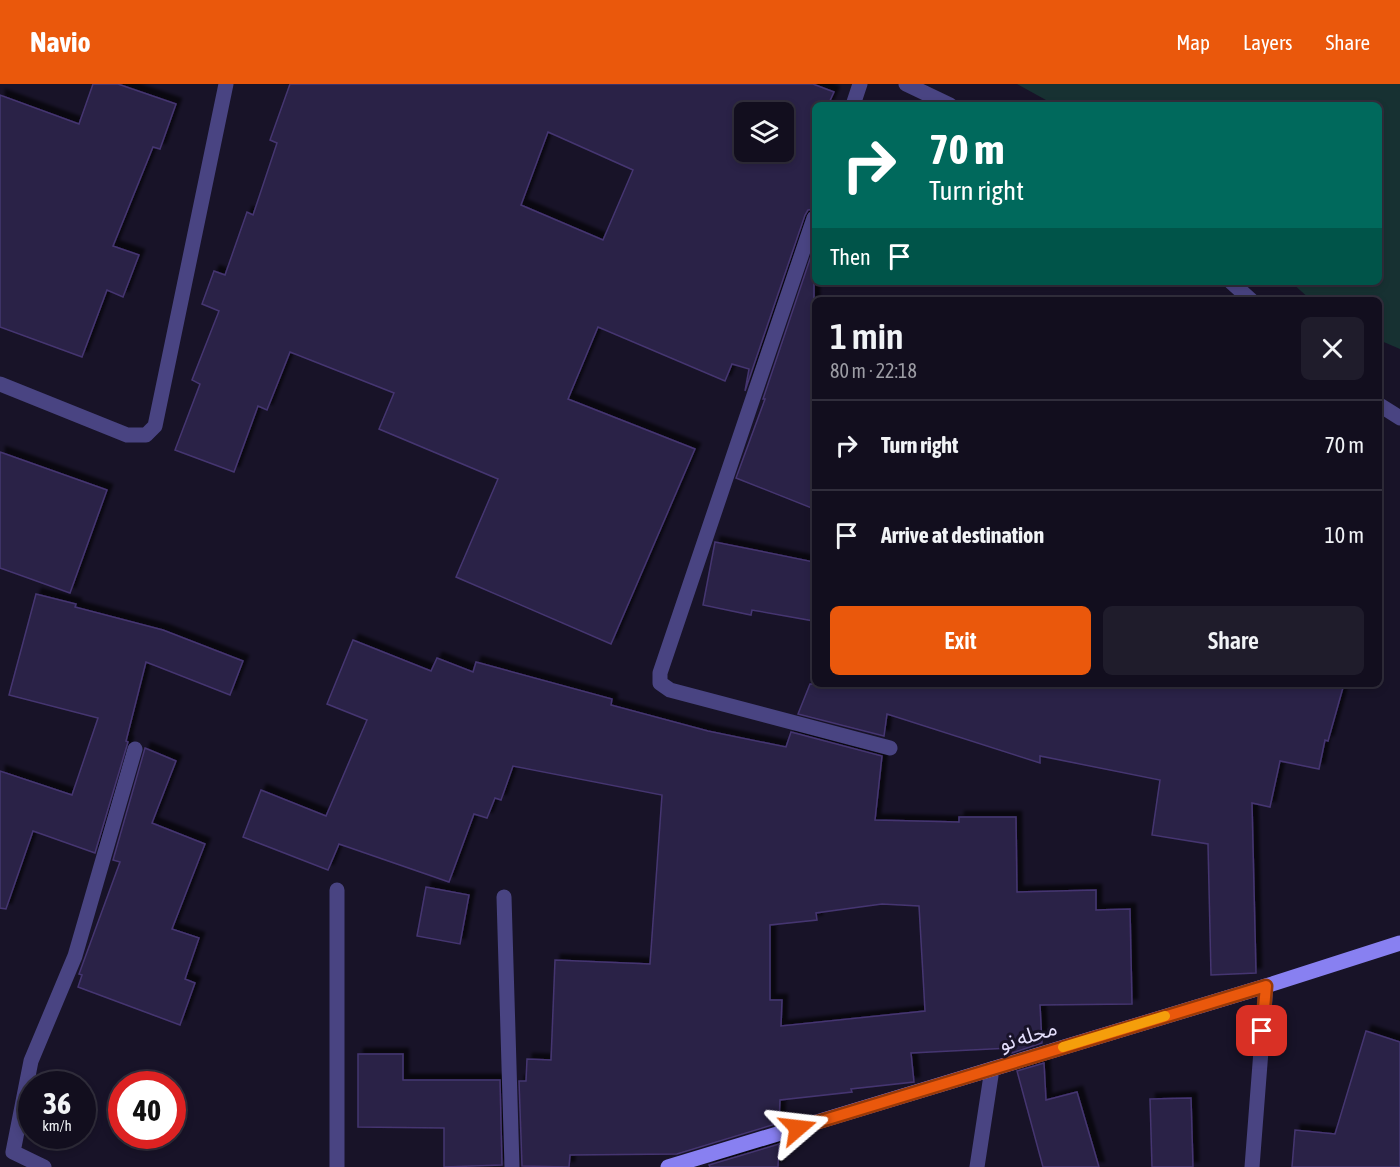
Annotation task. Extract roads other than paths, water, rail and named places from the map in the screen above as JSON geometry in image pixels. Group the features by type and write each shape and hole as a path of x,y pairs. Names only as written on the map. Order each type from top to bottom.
{"street":[{"path":"0,384 127,435 146,435 155,426 226,84"},
{"path":"854,102 860,84"},
{"path":"906,84 944,102"},
{"path":"812,224 660,673 660,683 670,690 890,748"},
{"path":"1234,285 1248,297"},
{"path":"1382,407 1400,418"},
{"path":"44,1167 13,1152 31,1060 75,956 135,749"},
{"path":"337,890 338,1167"},
{"path":"504,897 512,1167"},
{"name":"محله نو","path":"668,1167 1266,986 1400,943"},
{"path":"1252,1167 1266,986"},
{"path":"977,1167 992,1069"}]}
